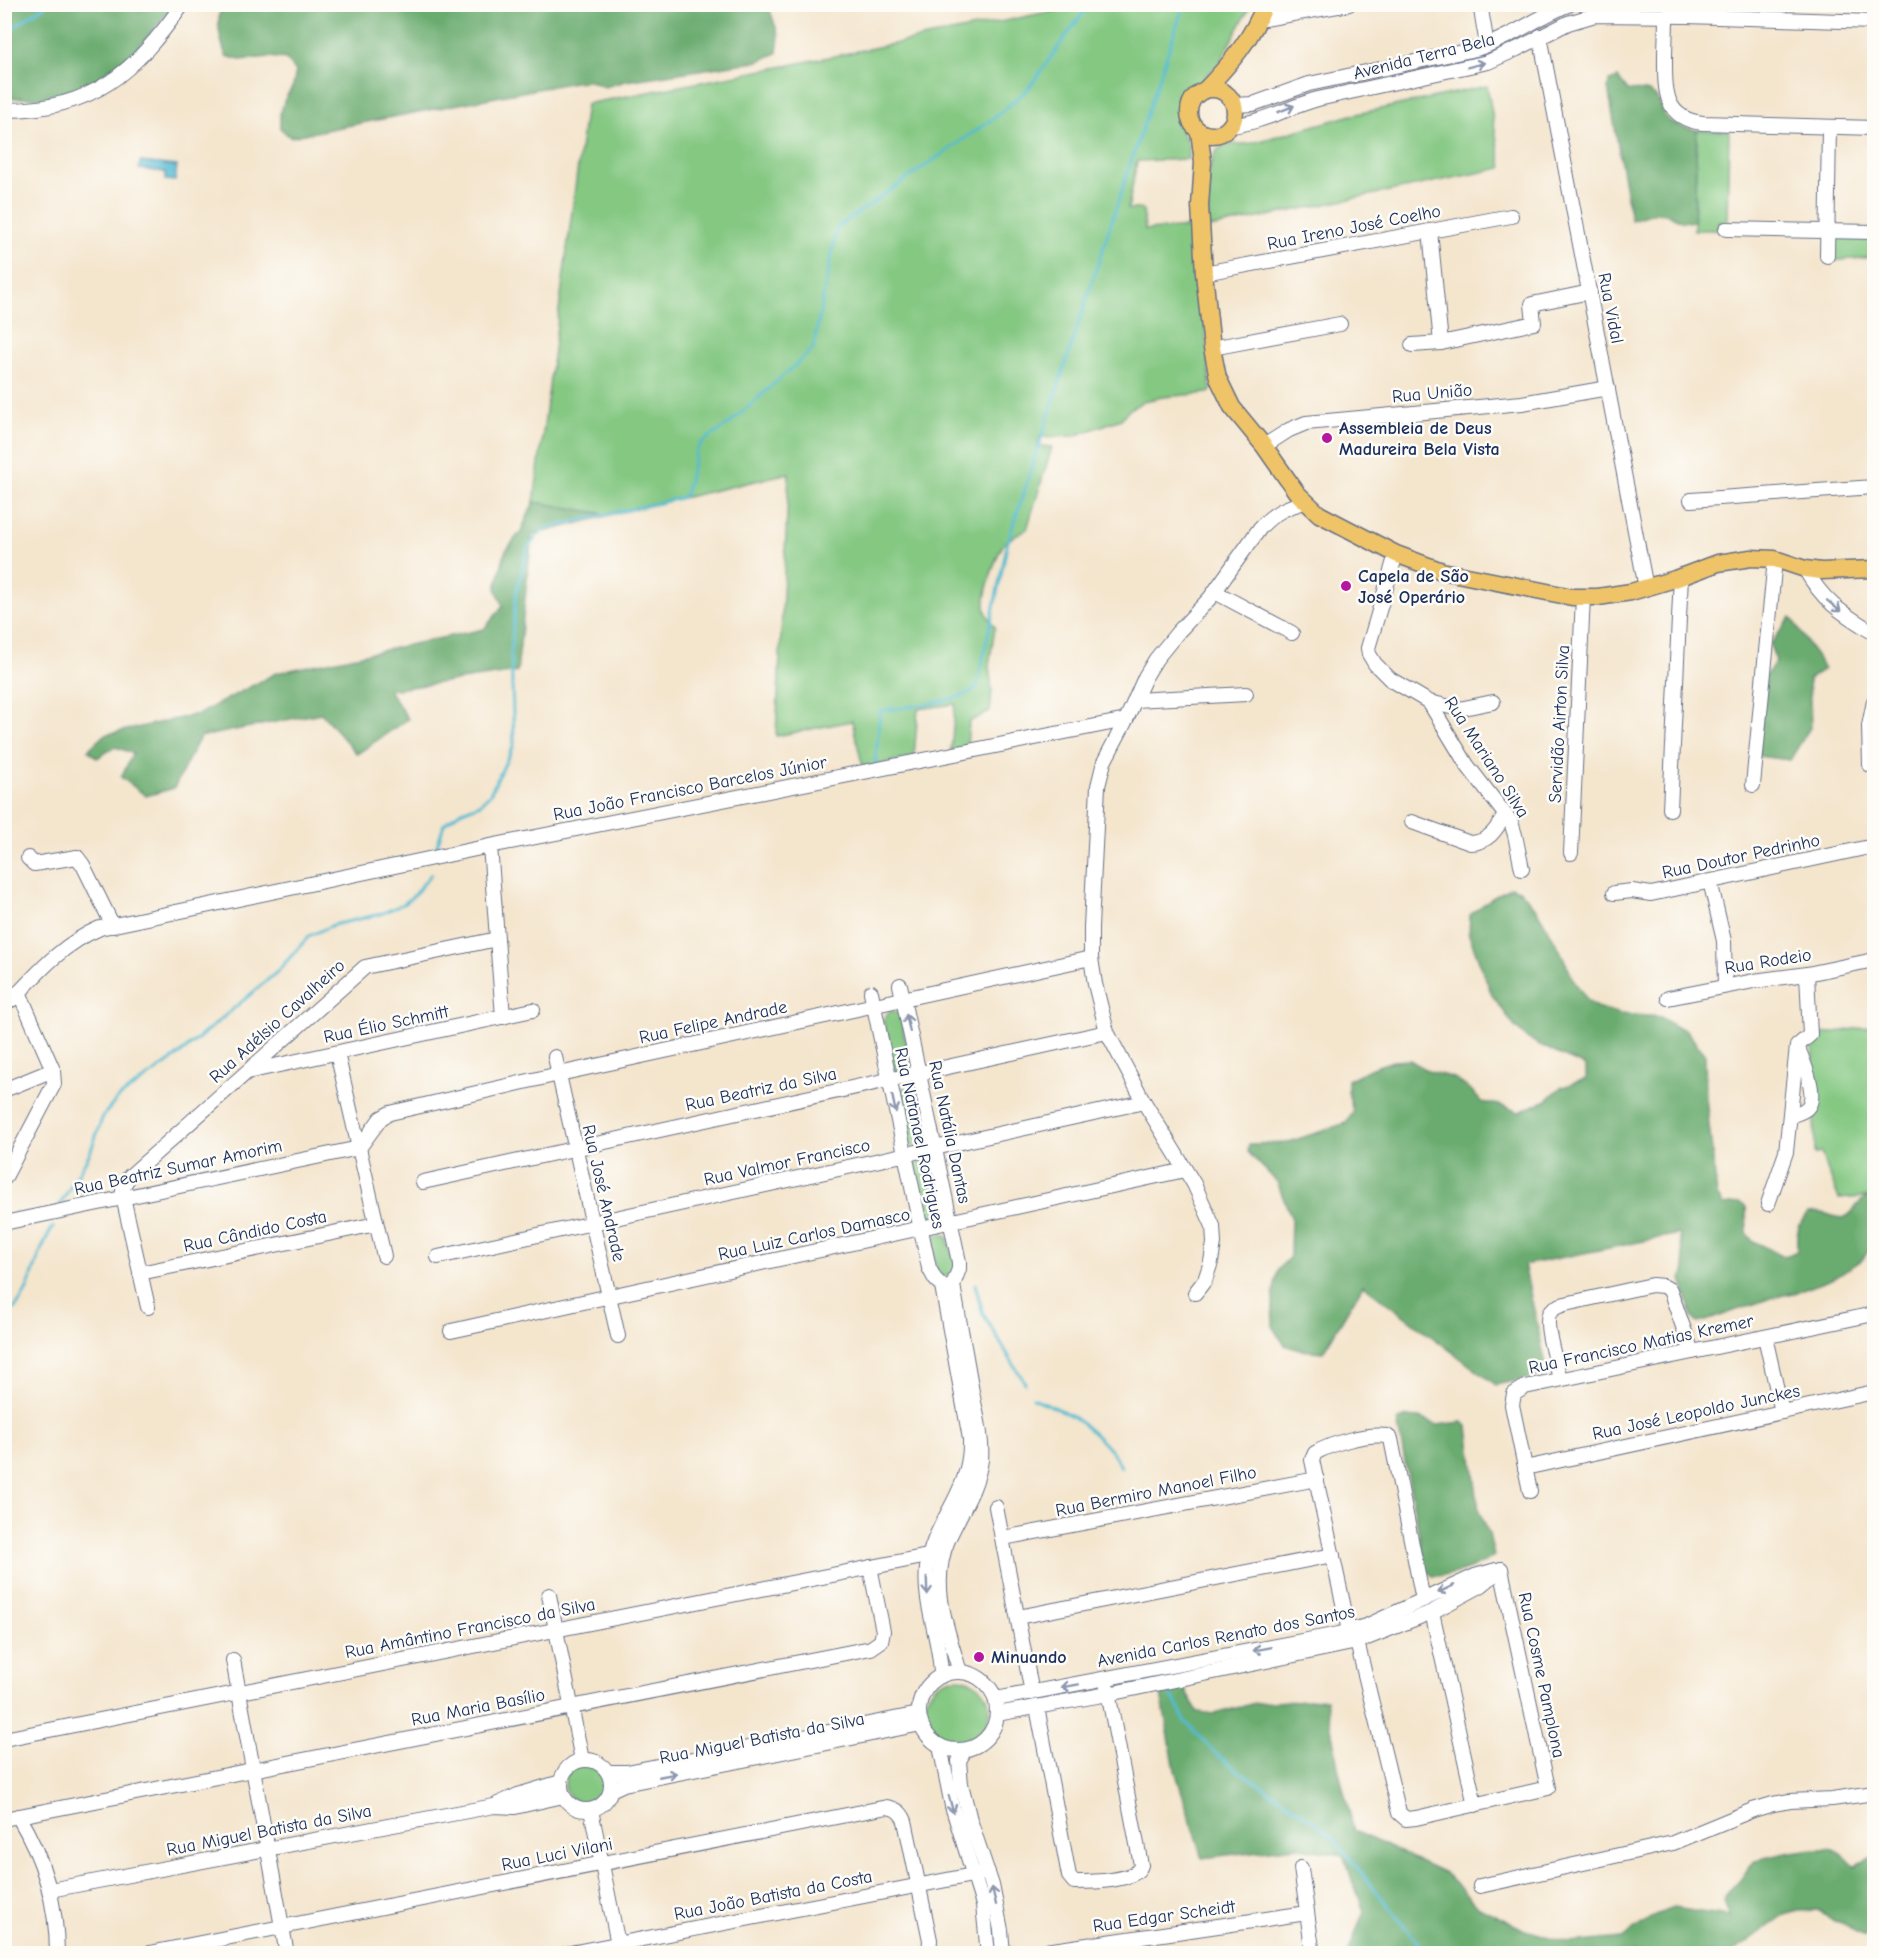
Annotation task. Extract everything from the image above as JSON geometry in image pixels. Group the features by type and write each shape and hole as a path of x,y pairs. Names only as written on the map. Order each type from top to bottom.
{"main road":[{"path":"1226,129 1206,134 1199,131 1191,121 1189,108 1195,97 1232,62 1262,12"},
{"path":"1203,162 1214,142 1234,119 1231,100 1232,62"},
{"path":"1205,90 1218,89 1231,100"},
{"path":"1199,131 1203,162 1200,206 1204,273 1212,348 1218,378 1226,398 1238,415 1305,501 1319,514 1396,554 1452,574 1556,595 1583,597 1614,595 1646,588 1718,563 1736,560 1775,559 1805,569 1821,571 1875,569"}],"street":[{"path":"4,110 30,109 69,102 99,91 114,81 148,50 183,4"},
{"path":"1262,12 1349,4"},
{"path":"1480,4 1487,45"},
{"name":"Avenida Terra Bela","path":"1231,100 1247,105 1309,84 1487,45 1569,4"},
{"path":"1862,4 1875,5"},
{"name":"Avenida Terra Bela","path":"1226,129 1306,102 1475,66 1501,57 1568,23 1595,15 1875,22"},
{"path":"1666,16 1665,88 1669,103 1680,116 1703,123 1875,128"},
{"name":"Rua Vidal","path":"1540,36 1646,588"},
{"path":"1827,256 1829,127"},
{"name":"Rua Ireno José Coelho","path":"1204,273 1511,216"},
{"path":"1726,229 1875,232"},
{"path":"1430,231 1441,343"},
{"path":"1412,345 1441,343 1534,323 1532,304 1590,292"},
{"path":"1212,348 1340,324"},
{"name":"Rua União","path":"1264,446 1289,430 1306,423 1522,403 1608,388"},
{"path":"1691,500 1875,487"},
{"path":"1195,1293 1205,1280 1211,1262 1214,1243 1213,1226 1204,1204 1144,1102 1107,1032 1099,1003 1091,958 1098,786 1104,762 1156,659 1215,592 1267,520 1281,510 1305,501"},
{"name":"Rua Mariano Silva","path":"1396,554 1368,648 1369,654 1390,679 1430,702 1467,765 1511,822 1522,869"},
{"path":"1753,785 1775,559"},
{"path":"1805,569 1815,588 1829,603 1875,633"},
{"path":"1665,749 1678,578"},
{"path":"1670,809 1678,578"},
{"path":"1215,592 1292,633"},
{"name":"Servidão Airton Silva","path":"1571,853 1583,597"},
{"path":"1135,700 1246,694"},
{"path":"1870,765 1869,726 1875,701"},
{"path":"1430,702 1459,709 1493,702"},
{"name":"Rua João Francisco Barcelos Júnior","path":"4,1004 60,951 100,928 490,846 1126,720"},
{"path":"1412,822 1470,843 1479,843 1496,830 1505,815"},
{"path":"490,846 503,1017"},
{"name":"Rua Doutor Pedrinho","path":"1614,893 1632,891 1651,894 1875,846"},
{"path":"28,858 34,864 77,857 113,926"},
{"path":"1710,881 1724,941 1725,986"},
{"name":"Rua Adélsio Cavalheiro","path":"123,1197 125,1182 130,1176 365,967 497,939"},
{"name":"Rua Felipe Andrade","path":"358,1148 381,1118 390,1113 902,992 1091,958"},
{"name":"Rua Rodeio","path":"1668,998 1875,960"},
{"path":"1768,1204 1786,1152 1797,1046 1810,1035 1807,974"},
{"path":"4,1179 54,1084 53,1070 19,992"},
{"name":"Rua Natália Dantas","path":"902,992 959,1263 959,1269 948,1286"},
{"name":"Rua Natanael Rodrigues","path":"872,999 929,1268 935,1279 948,1286"},
{"name":"Rua Élio Schmitt","path":"247,1072 533,1010"},
{"name":"Rua Beatriz da Silva","path":"423,1182 1107,1032"},
{"path":"285,1037 283,1048 290,1063"},
{"path":"337,1053 384,1256"},
{"name":"Rua José Andrade","path":"555,1057 618,1336"},
{"path":"4,1090 53,1070"},
{"name":"Rua Valmor Francisco","path":"438,1257 1144,1102"},
{"name":"Rua Beatriz Sumar Amorim","path":"4,1223 358,1148"},
{"name":"Rua Luiz Carlos Damasco","path":"451,1331 1185,1170"},
{"path":"123,1197 148,1307"},
{"name":"Rua Cândido Costa","path":"140,1273 376,1224"},
{"path":"1560,1380 1548,1325 1548,1316 1553,1308 1652,1285 1663,1286 1670,1290 1692,1352"},
{"path":"941,1676 940,1656 927,1594 927,1577 966,1478 970,1452 948,1286"},
{"name":"Rua Francisco Matias Kremer","path":"1530,1491 1512,1399 1514,1394 1524,1387 1875,1314"},
{"path":"1765,1337 1782,1412"},
{"name":"Rua José Leopoldo Junckes","path":"1525,1468 1875,1392"},
{"path":"1423,1600 1393,1443 1387,1436 1377,1435 1332,1444 1315,1453 1312,1460 1353,1636 1397,1808 1406,1819 1475,1805 1432,1612"},
{"name":"Rua Bermiro Manoel Filho","path":"1003,1538 1317,1479"},
{"path":"996,1507 1032,1693"},
{"path":"937,1554 942,1610 960,1672"},
{"name":"Rua Amântino Francisco da Silva","path":"4,1739 937,1554"},
{"path":"1018,1617 1333,1555"},
{"name":"Rua Maria Basílio","path":"11,1817 877,1646 883,1637 883,1631 870,1568"},
{"name":"Avenida Carlos Renato dos Santos","path":"996,1700 1353,1636 1366,1626 1475,1576 1500,1569"},
{"name":"Avenida Carlos Renato dos Santos","path":"997,1714 1108,1694 1353,1636 1432,1612 1482,1586 1500,1569"},
{"name":"Rua Cosme Pamplona","path":"1475,1805 1548,1788 1500,1569"},
{"path":"549,1595 582,1760"},
{"path":"233,1660 287,1953"},
{"path":"960,1672 982,1680 990,1689 996,1700 997,1714 995,1724 984,1741 965,1750 952,1750 932,1741 920,1719 922,1696 927,1688 941,1676 960,1672"},
{"path":"1037,1707 1067,1868 1074,1882 1124,1878 1140,1870 1142,1865 1106,1679"},
{"name":"Rua Miguel Batista da Silva","path":"608,1772 621,1773 920,1719"},
{"name":"Rua Miguel Batista da Silva","path":"611,1790 624,1784 920,1719"},
{"path":"940,1746 950,1798 999,1915 1003,1953"},
{"path":"965,1750 959,1761 961,1784 981,1874 988,1953"},
{"path":"582,1760 597,1762 608,1772 612,1781 605,1803 591,1810 575,1808 568,1803 562,1789 568,1768 582,1760"},
{"name":"Rua Miguel Batista da Silva","path":"50,1890 494,1806 518,1795 562,1789"},
{"path":"1480,1886 1673,1843 1773,1804 1875,1793"},
{"name":"Rua Luci Vilani","path":"145,1953 887,1807 902,1814 905,1821 931,1947 929,1953"},
{"path":"591,1810 619,1948"},
{"path":"11,1817 38,1852 50,1890 56,1922 57,1953"},
{"path":"1301,1868 1311,1948"},
{"name":"Rua João Batista da Costa","path":"565,1953 619,1948 981,1874"},
{"name":"Rua Edgar Scheidt","path":"1025,1953 1307,1913"}],"green space":[{"path":"4,5 174,5 132,55 94,81 40,98 5,98"},
{"path":"222,5 768,5 779,36 777,53 759,61 626,81 605,87 590,81 574,82 290,137 280,128 280,113 293,86 296,71 286,59 270,57 240,60 226,56 220,37 219,24"},
{"path":"1082,5 1251,5 1220,62 1183,98 1176,118 1188,145 1188,159 1137,161 1128,209 1143,209 1145,230 1196,227 1211,391 1144,401 1130,409 1121,419 1074,436 1040,437 1038,446 1052,447 1027,529 1003,545 986,592 986,611 995,627 989,666 992,690 990,711 969,722 967,747 951,751 955,704 918,709 914,757 863,768 852,721 776,736 789,473 610,515 534,502 586,104"},
{"path":"1618,78 1628,91 1643,91 1654,95 1665,116 1672,123 1697,130 1694,222 1681,221 1668,214 1654,213 1631,220 1608,88 1609,81"},
{"path":"1487,86 1502,168 1209,228 1209,172 1212,161 1221,147 1231,144 1249,144 1352,115"},
{"path":"1697,130 1729,131 1727,221 1719,221 1719,230 1694,230"},
{"path":"1831,235 1874,235 1874,257 1830,261"},
{"path":"534,502 610,515 532,535 517,672 389,690 408,719 357,754 321,713 200,737 174,788 146,796 121,777 133,753 115,747 97,758 88,750 104,735 199,714 276,673 484,629 503,606 496,588 505,552 521,531"},
{"path":"1791,617 1824,669 1809,679 1811,726 1790,760 1758,756 1766,675 1776,661 1770,645"},
{"path":"1511,887 1521,891 1536,909 1559,948 1574,981 1588,1001 1596,1007 1620,1014 1661,1017 1674,1026 1686,1030 1705,1055 1706,1098 1717,1195 1723,1205 1740,1203 1746,1207 1747,1234 1753,1241 1784,1257 1797,1251 1798,1230 1808,1213 1842,1218 1849,1215 1864,1199 1874,1196 1874,1243 1862,1260 1835,1278 1697,1323 1692,1317 1681,1279 1685,1270 1679,1234 1524,1265 1548,1374 1496,1385 1363,1285 1323,1352 1299,1350 1285,1345 1273,1328 1273,1295 1278,1269 1290,1257 1291,1217 1277,1182 1248,1152 1249,1144 1286,1143 1346,1123 1353,1111 1348,1092 1348,1080 1393,1061 1410,1060 1428,1071 1454,1078 1472,1091 1481,1102 1500,1105 1519,1112 1547,1100 1560,1088 1586,1079 1586,1066 1528,1039 1515,1027 1492,995 1469,935 1470,915 1490,899"},
{"path":"891,1011 900,1013 911,1069 897,1072 894,1069 883,1020"},
{"path":"1874,1026 1874,1196 1839,1199 1821,1153 1815,1154 1812,1036"},
{"path":"907,1086 916,1088 927,1143 913,1147 910,1144 899,1095 900,1091"},
{"path":"923,1160 931,1162 944,1213 942,1217 929,1221 926,1218 914,1169"},
{"path":"937,1235 947,1236 956,1266 951,1274 946,1276 937,1273 931,1241"},
{"path":"1407,1417 1419,1418 1437,1425 1462,1422 1468,1427 1479,1511 1489,1534 1494,1556 1480,1565 1441,1576 1433,1576 1426,1570 1397,1421"},
{"path":"957,1678 969,1681 980,1688 987,1699 990,1711 987,1723 980,1734 969,1741 957,1744 945,1741 934,1734 927,1723 924,1711 927,1699 934,1688 945,1681"},
{"path":"1182,1685 1198,1712 1214,1714 1255,1703 1326,1699 1339,1772 1354,1831 1445,1873 1479,1907 1523,1929 1569,1943 1622,1938 1655,1915 1673,1908 1730,1916 1724,1900 1725,1896 1753,1863 1781,1854 1829,1849 1836,1851 1855,1866 1874,1856 1874,1936 1856,1933 1842,1923 1831,1920 1818,1910 1798,1911 1783,1916 1732,1953 1348,1953 1364,1911 1343,1855 1296,1847 1202,1858 1175,1770 1160,1688"},
{"path":"585,1764 593,1765 599,1770 604,1776 604,1792 599,1798 593,1803 585,1804 577,1803 571,1798 566,1792 565,1784 566,1776 571,1770 577,1765"}],"water":[{"path":"140,162 177,166 175,181 165,180 165,172 139,169"}],"waterway":[{"path":"4,34 47,4"},
{"path":"435,852 444,824 460,812 480,804 490,794 514,745 511,653 516,594 527,549 537,536 547,528 685,495 696,452 702,442 728,425 813,349 839,226 994,118 1028,89 1085,10 1113,4"},
{"path":"875,765 880,711 946,701 977,687 1008,541 1184,4"},
{"path":"60,1205 90,1153 103,1116 118,1098 176,1057 277,972 309,936 333,925 381,914 405,903 431,874"},
{"path":"4,1317 13,1310 25,1293 40,1253 53,1227"},
{"path":"975,1284 983,1314 1025,1383"},
{"path":"1033,1398 1075,1418 1105,1445 1121,1467"},
{"path":"1171,1694 1185,1721 1216,1754 1313,1820 1335,1840 1427,1954"}],"place":[{"name":"Assembleia de Deus Madureira Bela Vista","path":"1327,438"},
{"name":"Capela de São José Operário","path":"1346,586"},
{"name":"Minuando","path":"979,1657"}]}
